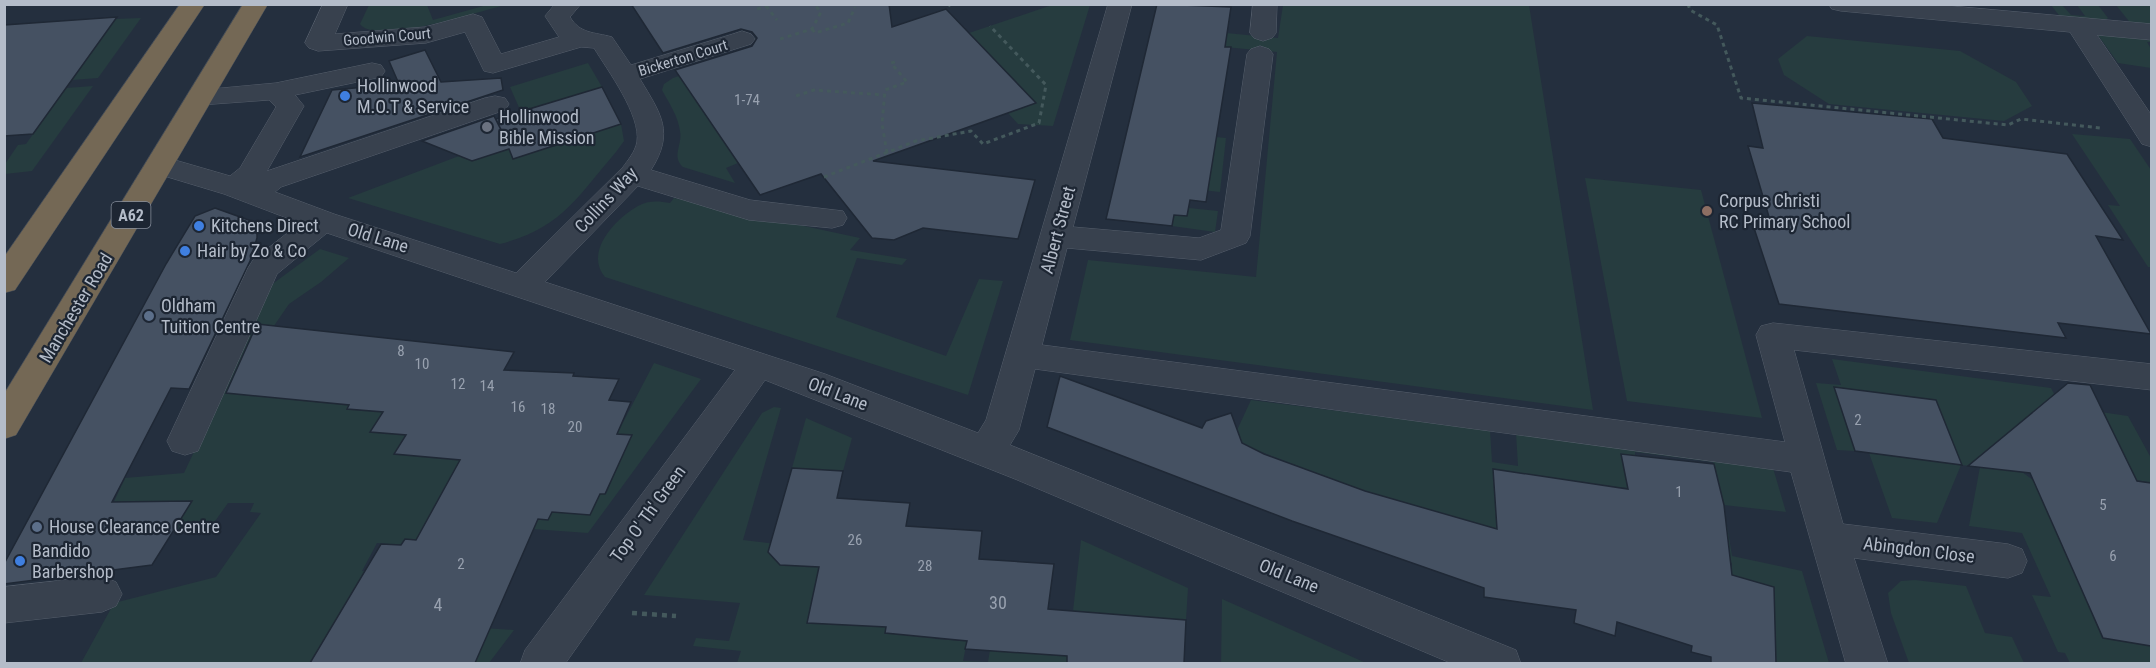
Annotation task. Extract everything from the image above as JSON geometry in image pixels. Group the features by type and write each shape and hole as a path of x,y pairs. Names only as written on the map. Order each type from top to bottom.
{"highway":[{"path":"4,282 194,4"},
{"name":"Manchester Road","path":"4,425 256,4"}],"street":[{"name":"Goodwin Court","path":"336,4 318,43 426,35 473,22 493,65 589,41"},
{"name":"Collins Way","path":"523,285 633,174 647,154 652,139 646,117 624,76 589,41 568,35 557,16 569,4"},
{"name":"Albert Street","path":"985,451 1001,430 1120,4"},
{"path":"1056,236 1201,249 1235,236 1265,4"},
{"path":"1841,4 2151,32"},
{"path":"2078,25 2147,124"},
{"name":"Bickerton Court","path":"624,76 742,39"},
{"path":"200,97 276,91 372,71"},
{"path":"244,190 290,106 276,91"},
{"path":"244,190 495,104"},
{"name":"Old Lane","path":"161,165 244,190 323,220 813,383 985,451 1501,663"},
{"path":"633,174 749,210 832,218"},
{"path":"185,441 264,268 323,220"},
{"name":"Abingdon Close","path":"1867,663 1809,471 1805,448 1773,335 2151,376"},
{"path":"1023,355 1809,471"},
{"name":"Top O' Th' Green","path":"540,663 757,365"},
{"path":"2151,369 2148,368 2151,376"},
{"name":"Abingdon Close","path":"1831,538 2008,561"},
{"path":"4,605 102,594"}],"path":[{"path":"771,42 812,29 821,12 814,5 807,4"},
{"path":"812,29 815,33 848,23 854,6 862,4"},
{"path":"946,4 953,7"},
{"path":"1688,4 1690,10 1717,26 1741,98 2008,125 2021,119 2102,128"},
{"path":"766,6 777,20"},
{"path":"824,177 916,141 971,130 983,144 1039,123 1046,85 990,26"},
{"path":"887,153 882,124 885,90 907,82 891,63 898,61"},
{"path":"796,96 814,90 884,95"},
{"path":"629,612 676,616"}],"green space":[{"path":"369,5 427,5 433,20 487,5 505,5 429,25 386,31 370,30 360,24"},
{"path":"1052,5 1090,5 1053,126 1018,124 1008,113 1035,103 969,33"},
{"path":"1283,5 1529,5 1593,410 1070,340 1088,260 1256,277 1277,52 1204,45 1206,31 1278,38"},
{"path":"2051,5 2062,5 2071,15 2085,16 2077,5 2098,5 2108,18 2101,23 2062,19"},
{"path":"2116,5 2151,5 2151,27 2132,25"},
{"path":"141,18 98,78 72,80 115,19"},
{"path":"2095,31 2151,37 2151,42 2147,42 2151,49 2151,68 2118,63"},
{"path":"1807,36 1960,51 2016,82 2032,106 2004,121 1829,104 1784,75 1778,59"},
{"path":"741,55 738,163 726,168 735,183 683,167 678,159 679,125 662,90 664,84 673,78"},
{"path":"588,63 602,87 521,112 510,87"},
{"path":"93,86 32,171 5,174 5,164 18,145 26,144 66,88"},
{"path":"621,124 624,141 567,209 539,229 500,244 348,198 459,156 472,161 509,149 514,159"},
{"path":"1185,134 1226,138 1220,192 1175,187"},
{"path":"2072,134 2130,139 2151,170 2151,267 2148,267 2108,205 2120,206"},
{"path":"1585,178 1701,190 1762,418 1627,401"},
{"path":"674,198 860,238 850,250 907,259 902,265 857,258 836,317 946,356 979,279 1003,281 968,395 605,277 599,267 598,257 600,247 612,228 620,219 642,204 670,203"},
{"path":"1189,208 1218,211 1215,232 1172,226 1174,215 1187,216"},
{"path":"320,249 349,258 321,282 289,304 267,336 315,402 349,405 347,409 383,412 371,431 406,435 394,454 425,457 469,455 521,518 548,520 561,491 564,513 590,515 600,494 606,494 631,436 617,434 654,363 701,379 588,533 477,525 416,540 405,539 401,545 377,543 362,571 384,573 339,615 310,663 70,664 81,663 114,603 216,577 261,513 250,512 254,503 228,503 208,531 140,533 191,501 150,501 112,506 125,478 184,473 249,335 267,288"},
{"path":"1832,359 2051,388 2060,406 2128,416 2151,458 2151,483 1989,449 2088,516 2130,535 2151,540 2151,556 2062,543 2102,638 2151,646 2151,663 2070,663 2065,653 2058,652 2032,595 2051,597 2022,533 1969,526 1980,467 1961,465 1835,387 1855,451 1837,450 1816,383 1841,385"},
{"path":"1251,400 1490,430 1492,462 1518,466 1516,433 1773,468 1786,512 1724,505 1713,462 1635,452 1635,456 1622,454 1627,486 1640,489 1605,486 1608,506 1727,525 1732,556 1802,571 1829,663 1776,663 1774,587 1732,575 1732,563 1697,553 1558,572 1441,513 1365,491 1232,441"},
{"path":"774,407 781,408 743,540 777,544 773,558 780,565 809,566 825,548 807,623 832,624 894,582 885,633 907,635 940,613 935,639 967,641 963,661 988,662 990,650 1067,656 1067,663 737,663 741,651 693,646 696,638 729,641 740,603 644,595 762,413"},
{"path":"806,418 852,438 843,471 792,468"},
{"path":"1869,453 1961,465 1937,523 1892,518"},
{"path":"1081,540 1188,588 1186,620 1073,611"},
{"path":"1915,580 1966,586 1985,633 2012,637 2024,663 1909,663 1891,613 1888,593 1901,581"},
{"path":"1222,599 1366,663 1221,663"},
{"path":"436,625 514,630 489,663 400,664 407,648"}],"building":[{"path":"631,4 889,4 892,27 946,9 1036,103 873,161 1035,180 1018,239 923,228 894,240 872,238 821,174 760,195 675,70 752,46 757,38 752,32 741,29 663,53"},
{"path":"1157,4 1231,7 1225,47 1231,47 1206,202 1190,200 1187,216 1174,215 1172,226 1106,219"},
{"path":"117,17 33,134 4,136 4,25"},
{"path":"425,50 441,82 501,78 503,90 300,157 332,90 399,84 389,61"},
{"path":"602,87 621,124 513,159 509,149 472,161 422,141 494,116 504,136 496,119"},
{"path":"1752,103 1932,119 1943,138 2067,154 2123,240 2096,236 2151,334 2058,323 2066,338 1779,304 1753,225 1772,227 1748,146 1763,148"},
{"path":"215,208 257,223 257,238 250,261 189,389 171,388 112,502 192,501 152,565 4,584 4,564 166,264 195,216"},
{"path":"257,324 514,352 504,370 574,373 573,376 619,379 609,400 631,402 617,434 632,435 605,494 600,494 590,515 552,512 548,520 538,519 475,663 310,663 381,544 401,545 405,539 416,540 460,460 394,454 406,435 370,432 383,412 347,409 349,405 226,393"},
{"path":"1060,376 1202,428 1206,421 1231,413 1242,443 1264,454 1365,491 1497,529 1493,469 1628,489 1621,454 1714,464 1724,505 1732,575 1774,587 1776,663 1711,663 1711,657 1691,652 1692,646 1617,622 1615,636 1574,623 1576,610 1484,597 1484,588 1292,521 1047,427"},
{"path":"2068,383 2090,385 2137,481 2151,483 2151,646 2103,638 2030,473 1968,466"},
{"path":"1834,387 1936,400 1962,465 1855,451"},
{"path":"792,468 843,471 837,498 910,503 906,526 982,531 979,559 1054,564 1048,609 1186,620 1184,663 1067,663 1067,656 965,649 967,641 885,633 886,627 807,623 819,567 780,565 768,552"}],"place":[{"name":"Hollinwood M.O.T & Service","path":"345,96"},
{"name":"Hollinwood Bible Mission","path":"487,127"},
{"name":"Corpus Christi RC Primary School","path":"1707,211"},
{"name":"Kitchens Direct","path":"199,226"},
{"name":"Hair by Zo & Co","path":"185,251"},
{"name":"Oldham Tuition Centre","path":"149,316"},
{"name":"House Clearance Centre","path":"37,527"},
{"name":"Bandido Barbershop","path":"20,561"}]}
